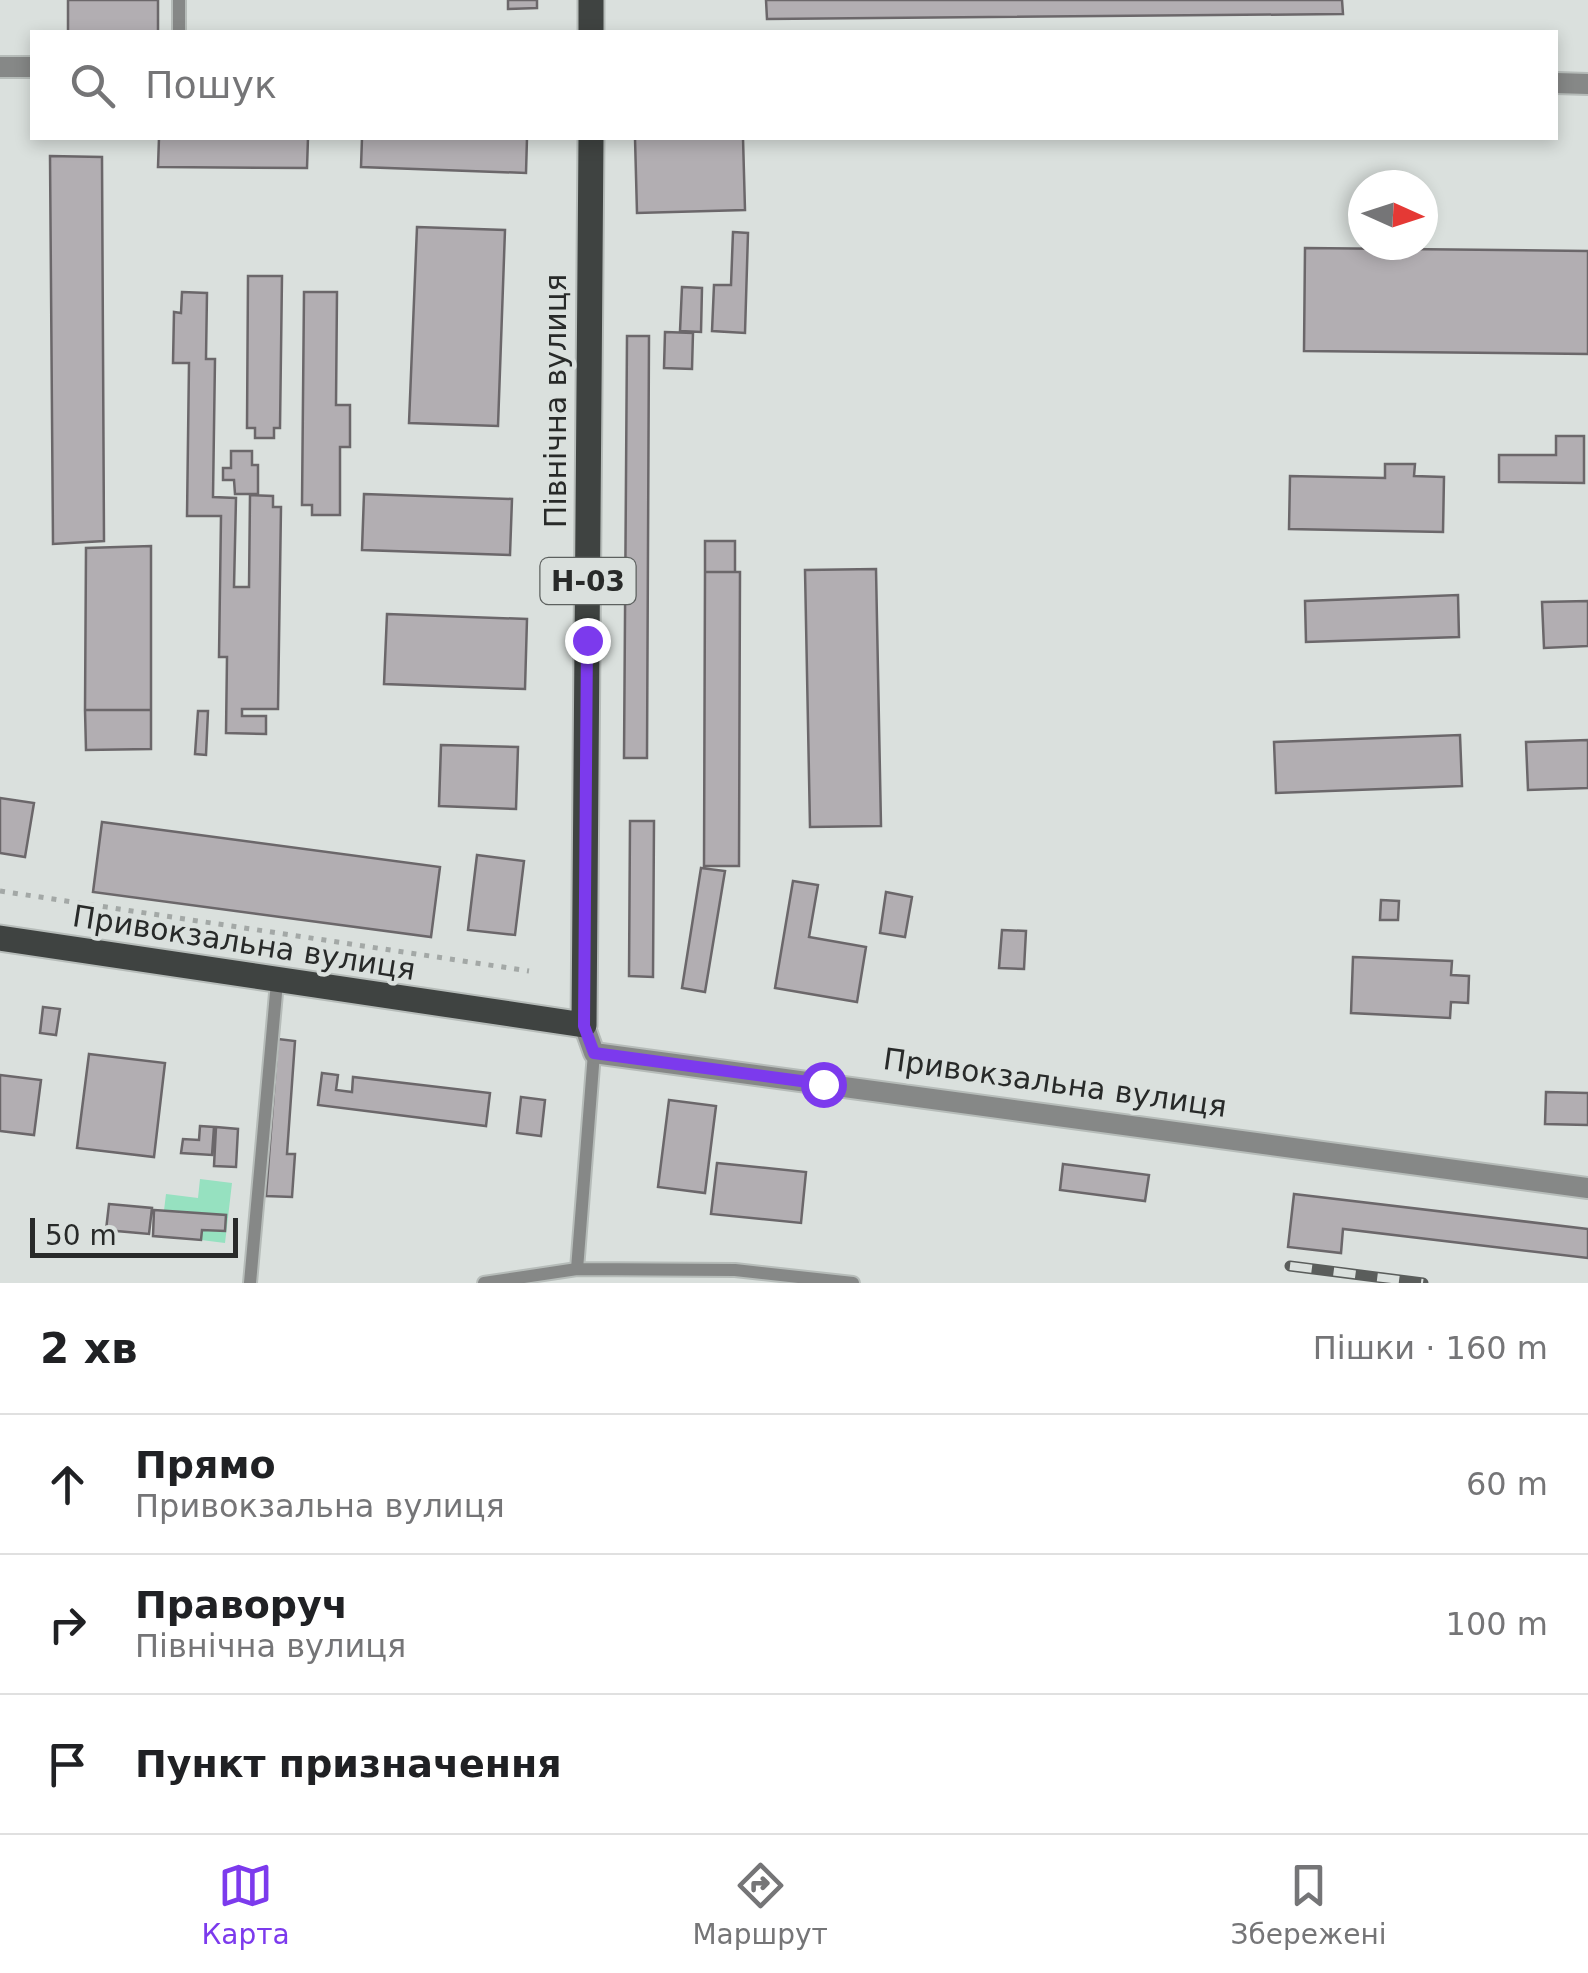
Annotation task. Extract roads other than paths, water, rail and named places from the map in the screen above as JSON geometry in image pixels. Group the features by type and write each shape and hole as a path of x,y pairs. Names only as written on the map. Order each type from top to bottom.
{"main road":[{"path":"591,0 591,30"},
{"name":"Північна вулиця","path":"584,1026 591,140"},
{"name":"Привокзальна вулиця","path":"0,938 584,1026"}],"street":[{"path":"0,66 30,67"},
{"path":"1558,83 1588,84"},
{"path":"584,1026 594,1053"},
{"name":"Привокзальна вулиця","path":"594,1053 1588,1188"}],"lane":[{"path":"179,0 179,30"},
{"path":"250,1283 277,982"},
{"path":"577,1269 594,1053"},
{"path":"484,1283 577,1269 735,1270 852,1283"}],"railway":[{"path":"1290,1266 1423,1283"}]}
